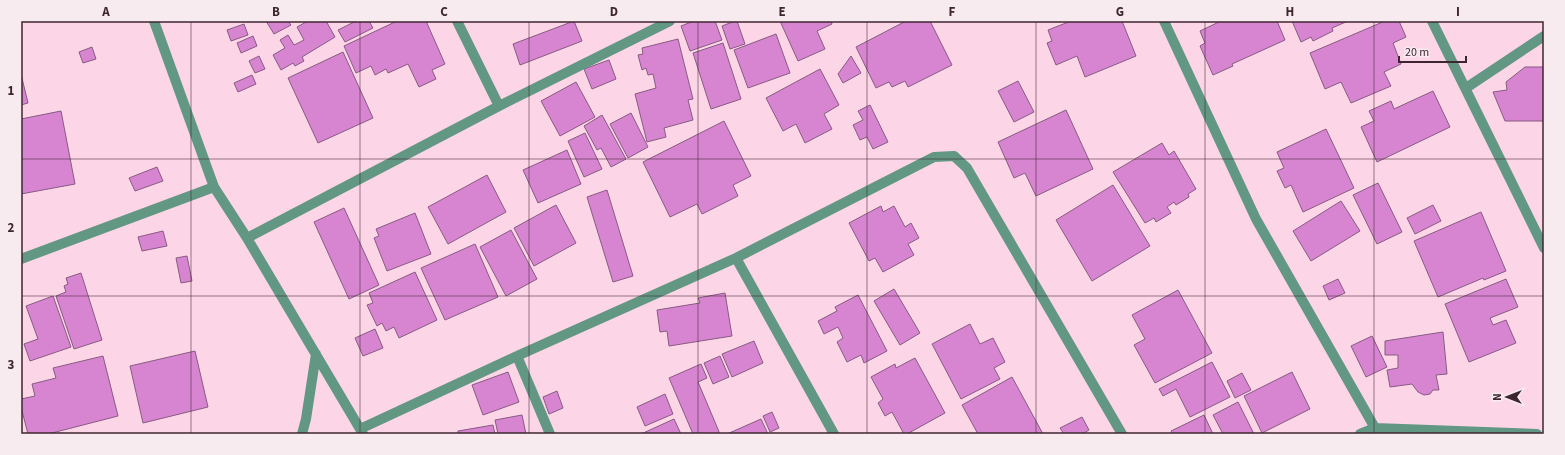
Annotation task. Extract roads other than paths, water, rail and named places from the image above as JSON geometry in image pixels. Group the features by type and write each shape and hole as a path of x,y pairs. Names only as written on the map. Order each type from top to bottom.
{"street":[{"path":"154,21 214,187 247,238 361,432 518,356 736,258 934,157 954,156 967,168 1122,434"},
{"path":"457,21 499,106"},
{"path":"247,238 499,106 670,21"},
{"path":"1164,21 1256,219 1374,428"},
{"path":"1432,21 1544,248"},
{"path":"1466,88 1544,36"},
{"path":"21,259 214,187"},
{"path":"736,258 834,434"},
{"path":"302,434 316,354"},
{"path":"518,356 550,434"},
{"path":"1360,434 1374,428 1537,434"}]}
